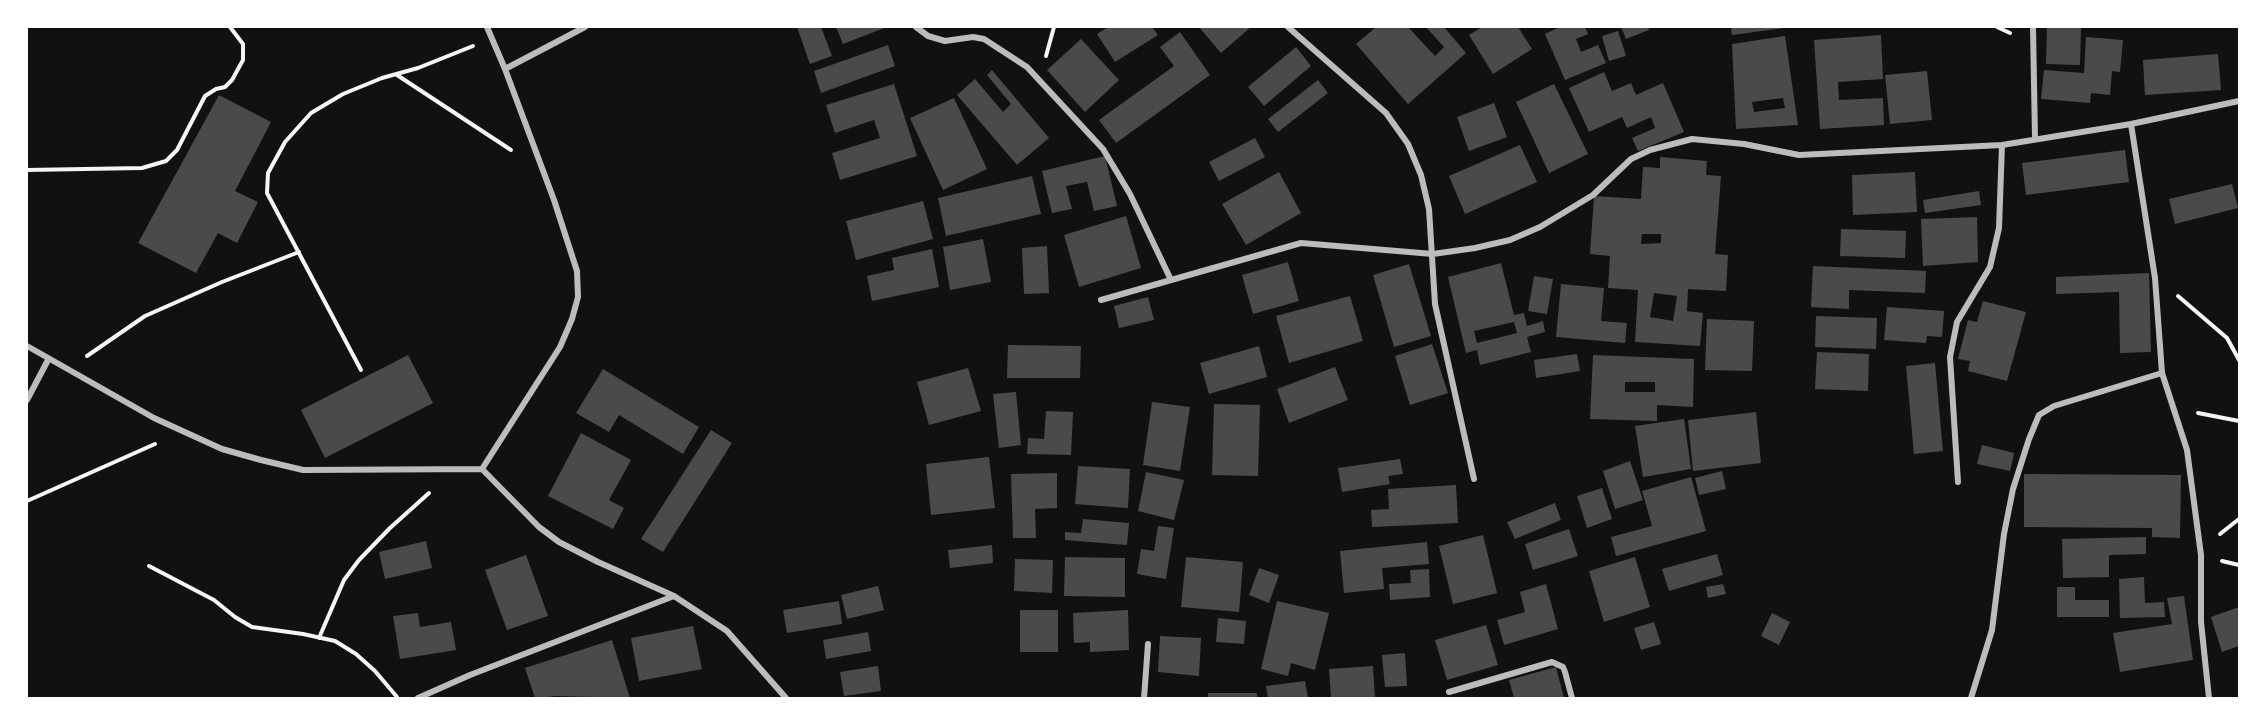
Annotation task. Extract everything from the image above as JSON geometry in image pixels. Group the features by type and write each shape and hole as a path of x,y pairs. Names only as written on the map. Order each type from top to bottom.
{"street":[{"path":"482,469 560,347 579,297 577,271 542,169 487,27"},
{"path":"505,69 585,27"},
{"path":"916,27 928,36 945,41 973,37 984,39 1027,67 1103,149 1130,194 1171,280"},
{"path":"1288,27 1386,113 1408,144 1421,176 1429,209 1435,304 1474,479"},
{"path":"2033,27 2035,139"},
{"path":"1101,300 1301,243 1433,254 1510,240 1593,195 1631,159 1650,150 1692,139 1744,144 1799,154 2002,145 2131,124 2239,101"},
{"path":"2131,124 2155,278 2162,374 2187,450 2201,555 2201,622 2209,698"},
{"path":"1958,482 1950,357 1952,339 1958,322 1990,267 1999,228 2002,145"},
{"path":"27,346 48,360 154,418 222,449 303,470 454,471 482,469 539,527 559,542 674,596 727,631 786,698"},
{"path":"27,399 48,360"},
{"path":"1971,698 1992,630 2004,534 2013,489 2039,415 2054,406 2162,374"},
{"path":"417,698 470,675 674,596"},
{"path":"1144,698 1148,644"},
{"path":"1449,692 1552,662 1563,667 1566,672 1572,698"}],"path":[{"path":"27,170 141,168 165,161 177,150 206,96 216,89 225,87 232,80 243,60 243,44 230,27"},
{"path":"361,370 267,193 268,173 285,142 311,113 343,94 381,78 418,68 492,38"},
{"path":"396,74 542,169"},
{"path":"67,370 145,316 222,282 299,252"},
{"path":"2155,278 2214,325 2227,338 2239,360"},
{"path":"2174,408 2239,421"},
{"path":"27,501 184,432"},
{"path":"319,638 344,580 359,560 390,528 454,471"},
{"path":"149,566 214,600 252,627 335,641 356,654 375,671 397,698"}],"building":[{"path":"797,27 821,27 832,56 810,64"},
{"path":"836,27 887,27 843,44"},
{"path":"1108,27 1152,27 1158,35 1115,62 1097,34"},
{"path":"1199,27 1251,27 1221,53"},
{"path":"1376,27 1408,27 1435,56 1444,47 1426,27 1444,27 1466,53 1408,104 1356,44"},
{"path":"1482,27 1518,27 1532,49 1493,74 1469,35"},
{"path":"1560,27 1585,27 1588,34 1576,39 1581,52 1598,45 1606,63 1565,80 1545,34"},
{"path":"1621,27 1648,27 1649,30 1626,39"},
{"path":"1731,27 1783,27 1784,28 1732,35"},
{"path":"2047,27 2081,27 2080,65 2046,64"},
{"path":"1618,31 1626,56 1609,61 1602,36"},
{"path":"1180,32 1210,75 1116,143 1099,120 1174,66 1160,47"},
{"path":"1881,35 1883,79 1838,82 1839,100 1883,98 1884,125 1820,129 1814,40"},
{"path":"1785,36 1798,125 1736,129 1732,44","holes":["1783,98 1785,108 1754,112 1752,102"]},
{"path":"2086,37 2123,40 2120,72 2112,71 2110,95 2091,93 2090,103 2041,99 2044,70 2084,73"},
{"path":"1081,39 1119,80 1085,112 1047,70"},
{"path":"888,45 895,66 821,93 814,71"},
{"path":"1296,47 1311,66 1264,106 1248,87"},
{"path":"2218,54 2221,90 2145,95 2143,60"},
{"path":"992,70 1049,138 1017,165 957,95 975,79 1003,112 1011,104 987,75"},
{"path":"1927,71 1932,120 1890,124 1885,75"},
{"path":"1604,72 1612,91 1631,83 1636,95 1663,83 1684,132 1638,151 1632,138 1655,128 1651,117 1627,128 1622,117 1589,132 1569,88"},
{"path":"1318,80 1328,93 1278,132 1268,119"},
{"path":"894,84 917,156 840,180 832,153 880,138 874,120 835,133 826,105"},
{"path":"1554,84 1588,154 1549,173 1516,102"},
{"path":"219,95 271,122 235,191 258,202 237,243 218,233 196,273 138,243"},
{"path":"954,98 987,169 943,190 910,118"},
{"path":"1494,103 1507,137 1469,151 1457,117"},
{"path":"1255,138 1265,157 1219,181 1209,162"},
{"path":"1520,145 1537,182 1465,214 1449,176"},
{"path":"2125,150 2129,182 2026,195 2022,163"},
{"path":"1105,156 1117,206 1094,211 1087,182 1066,186 1072,209 1052,213 1042,171"},
{"path":"1660,157 1707,161 1706,175 1721,176 1715,254 1728,255 1726,291 1688,289 1687,311 1703,313 1700,346 1635,342 1638,290 1608,288 1610,256 1590,254 1594,196 1641,199 1643,167 1660,168","holes":["1642,234 1661,234 1661,243 1641,244","1654,293 1677,296 1673,321 1650,317"]},
{"path":"1279,172 1301,213 1246,245 1222,204"},
{"path":"1915,172 1917,212 1853,215 1852,175"},
{"path":"1032,176 1041,214 946,236 938,198"},
{"path":"2232,184 2238,208 2175,224 2169,199"},
{"path":"1979,191 1981,205 1925,213 1923,200"},
{"path":"923,201 933,239 856,260 846,221"},
{"path":"1126,216 1141,268 1079,287 1064,235"},
{"path":"1977,217 1978,262 1923,266 1921,219"},
{"path":"1841,229 1906,231 1905,258 1840,256"},
{"path":"983,239 991,282 950,290 943,247"},
{"path":"1047,246 1049,293 1024,294 1022,248"},
{"path":"932,249 939,287 872,301 867,276 894,270 892,258"},
{"path":"1288,262 1299,301 1253,314 1242,275"},
{"path":"1501,263 1514,315 1524,313 1527,326 1543,321 1545,332 1527,337 1531,352 1480,365 1477,350 1466,353 1448,277","holes":["1514,322 1517,333 1477,343 1474,331"]},
{"path":"1409,264 1431,336 1394,347 1373,275"},
{"path":"1813,266 1926,271 1925,293 1849,290 1849,309 1811,307"},
{"path":"2149,273 2151,352 2120,353 2119,292 2056,294 2056,277"},
{"path":"1534,276 1553,279 1547,314 1528,311"},
{"path":"1561,284 1604,288 1601,321 1627,323 1625,343 1556,337"},
{"path":"1350,296 1363,341 1289,363 1276,316"},
{"path":"1148,297 1154,320 1119,328 1114,306"},
{"path":"1983,301 2026,312 2007,381 1968,371 1970,361 1958,359 1968,320 1977,322"},
{"path":"1887,307 1944,311 1942,337 1927,336 1926,343 1884,340"},
{"path":"1816,316 1877,318 1876,349 1815,347"},
{"path":"1707,319 1754,321 1752,371 1705,370"},
{"path":"1432,344 1448,393 1410,405 1395,356"},
{"path":"1008,345 1081,346 1080,378 1007,378"},
{"path":"1259,346 1267,377 1209,394 1200,363"},
{"path":"1817,352 1869,354 1868,391 1815,389"},
{"path":"1577,354 1580,371 1536,378 1534,360"},
{"path":"408,355 433,403 325,458 301,410"},
{"path":"1593,355 1694,359 1693,407 1657,405 1657,421 1590,419","holes":["1625,382 1655,382 1655,392 1625,392"]},
{"path":"1935,363 1943,451 1914,454 1906,366"},
{"path":"1335,367 1348,400 1289,423 1277,389"},
{"path":"968,368 981,411 929,425 917,382"},
{"path":"603,369 699,427 683,454 619,415 609,432 576,413"},
{"path":"1016,392 1021,445 999,448 993,394"},
{"path":"1152,402 1190,407 1180,471 1143,465"},
{"path":"1214,404 1260,405 1258,476 1212,475"},
{"path":"1046,411 1073,412 1071,455 1027,454 1028,438 1044,439"},
{"path":"1756,412 1761,463 1693,471 1688,420"},
{"path":"1684,419 1691,469 1643,477 1635,426"},
{"path":"711,430 732,443 663,552 641,539"},
{"path":"581,433 631,460 609,500 624,508 613,529 548,496"},
{"path":"1982,445 2014,453 2010,471 1977,464"},
{"path":"989,457 995,508 931,515 926,464"},
{"path":"1400,459 1403,474 1388,476 1390,484 1342,492 1338,468"},
{"path":"1630,461 1643,500 1615,509 1603,471"},
{"path":"1078,466 1130,469 1128,508 1075,504"},
{"path":"1722,471 1726,489 1699,495 1695,478"},
{"path":"1146,472 1184,480 1174,520 1138,511"},
{"path":"1057,473 1057,508 1035,509 1036,538 1013,538 1011,474"},
{"path":"2024,474 2181,475 2180,538 2152,537 2152,528 2024,527"},
{"path":"1691,477 1706,531 1616,556 1611,537 1652,526 1642,491"},
{"path":"1456,485 1458,523 1372,527 1371,510 1389,509 1388,489"},
{"path":"1602,488 1612,519 1587,528 1577,496"},
{"path":"1555,503 1561,520 1515,539 1507,522"},
{"path":"1083,519 1129,523 1127,545 1065,540 1065,532 1081,533"},
{"path":"1158,526 1174,528 1166,579 1137,574 1141,549 1154,551"},
{"path":"1569,529 1578,556 1533,570 1525,544"},
{"path":"1483,535 1497,593 1453,604 1439,546"},
{"path":"2146,537 2146,554 2109,555 2109,577 2063,578 2062,539"},
{"path":"426,541 432,568 385,579 379,552"},
{"path":"1427,542 1429,564 1382,568 1384,589 1344,593 1340,551"},
{"path":"992,545 993,563 950,568 948,550"},
{"path":"1717,554 1723,575 1669,591 1662,569"},
{"path":"526,555 548,616 507,630 485,570"},
{"path":"1065,557 1125,558 1125,597 1064,596"},
{"path":"1186,557 1243,562 1239,612 1181,607"},
{"path":"1635,557 1650,607 1604,622 1589,571"},
{"path":"1015,559 1053,560 1052,593 1014,591"},
{"path":"1259,568 1279,575 1269,603 1249,595"},
{"path":"1429,569 1430,597 1390,600 1389,584 1411,583 1410,570"},
{"path":"2144,577 2145,603 2164,602 2165,617 2120,618 2119,579"},
{"path":"1546,584 1558,629 1504,645 1497,620 1525,612 1520,592"},
{"path":"1723,584 1726,594 1708,598 1706,587"},
{"path":"878,586 884,610 847,619 841,595"},
{"path":"2057,587 2075,587 2075,600 2109,600 2109,617 2057,617"},
{"path":"2184,596 2193,660 2120,672 2113,633 2172,624 2167,598"},
{"path":"839,601 842,624 787,633 783,610"},
{"path":"1277,601 1329,613 1315,670 1291,663 1288,676 1261,669"},
{"path":"2239,607 2239,646 2222,652 2211,617"},
{"path":"1020,610 1058,610 1058,652 1020,652"},
{"path":"1128,610 1129,650 1090,652 1090,642 1074,643 1073,613"},
{"path":"418,613 420,627 451,622 456,650 400,659 393,616"},
{"path":"1772,613 1790,622 1779,645 1761,636"},
{"path":"1218,618 1246,621 1244,644 1216,642"},
{"path":"1654,622 1661,644 1641,650 1634,628"},
{"path":"1486,625 1498,665 1447,680 1435,640"},
{"path":"693,626 702,669 639,681 631,638"},
{"path":"868,632 871,651 826,659 823,640"},
{"path":"1160,636 1201,638 1199,676 1158,672"},
{"path":"612,640 630,698 557,696 535,698 525,668"},
{"path":"1405,653 1407,686 1385,687 1382,655"},
{"path":"878,666 881,691 844,696 840,672"},
{"path":"1373,666 1375,698 1331,698 1329,669"},
{"path":"1556,667 1564,698 1514,698 1509,680"},
{"path":"1305,681 1308,698 1268,698 1266,686"},
{"path":"1208,693 1257,693 1257,698 1208,698"}]}
